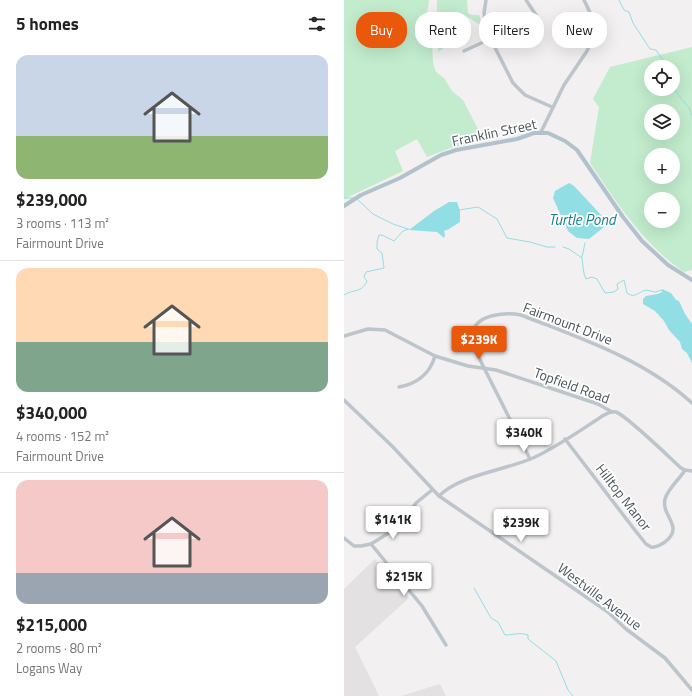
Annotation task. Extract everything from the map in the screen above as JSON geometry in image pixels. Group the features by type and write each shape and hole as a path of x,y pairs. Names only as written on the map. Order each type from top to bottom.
{"main road":[{"name":"Franklin Street","path":"344,206 365,193 400,178 426,162 441,155 456,150 517,139 541,132 551,134 560,138 577,150 623,217 642,241 668,265 692,280"}],"street":[{"path":"485,12 486,0"},
{"path":"526,0 534,12"},
{"path":"541,132 552,107 586,51 595,32 595,23 584,0"},
{"path":"464,51 479,44"},
{"path":"495,48 516,88 531,99 552,107"},
{"name":"Fairmount Drive","path":"530,459 472,344 474,328 480,322 490,317 515,314 589,341 625,358 657,376 692,403"},
{"name":"Topfield Road","path":"344,336 365,329 379,328 389,331 434,356 468,366 496,370 591,402 619,414 629,421 685,470"},
{"path":"399,387 412,383 423,377 432,365 434,356"},
{"name":"Westville Avenue","path":"344,400 392,446 439,496 608,612 626,629 665,658 692,690"},
{"path":"439,496 446,490 462,482 530,459 612,412"},
{"name":"Hilltop Manor","path":"565,439 642,539 651,547 660,546 672,534 674,529 665,506 665,498 685,470"},
{"path":"685,470 692,471"},
{"path":"344,538 354,546 371,544 400,526 416,503 432,490"},
{"path":"371,544 422,606 446,645"}],"shaded area":[{"path":"375,559 388,572 409,598 355,647 379,696 344,696 344,589"},
{"path":"440,684 446,696 401,696"}],"green space":[{"path":"344,0 429,0 428,12 415,12 415,48 432,48 433,63 436,72 444,78 452,91 463,100 481,135 471,137 471,144 453,147 427,157 417,139 395,151 403,171 344,199"},
{"path":"437,0 467,0 468,12 437,12"},
{"path":"471,14 479,15 479,24 471,19"},
{"path":"692,47 692,270 684,272 669,261 643,236 621,208 590,163 599,107 593,99 610,67"},
{"path":"438,48 444,48 438,52"}],"water":[{"name":"Turtle Pond","path":"569,183 574,186 603,217 604,227 589,239 577,238 568,231 553,198 555,191"},
{"path":"449,202 457,202 460,211 460,222 444,231 444,238 437,232 409,230 434,211"},
{"path":"662,289 671,293 676,300 679,301 692,324 692,363 687,353 682,349 680,342 669,330 664,321 655,311 643,304 643,299 646,296 658,294 662,292"}],"waterway":[{"path":"619,0 624,10 629,12 633,23 650,49 656,50 662,60"},
{"path":"679,96 689,108 692,116"},
{"path":"344,198 354,198"},
{"path":"357,199 373,214 393,224 408,229"},
{"path":"459,210 478,207 497,219 507,238 547,247 555,247"},
{"path":"344,295 360,289 365,285 367,281 364,277 366,272 384,268 382,253 377,249 379,235 394,241 403,231 409,229"},
{"path":"582,257 585,243"},
{"path":"563,247 569,249 582,258 586,279 592,277 597,279 605,293 614,292 618,289 617,284 624,280 627,293 630,295 646,290 655,292 662,290"},
{"path":"474,588 491,618 498,622 505,635 528,635 528,639 556,661 568,690 573,696"}]}
